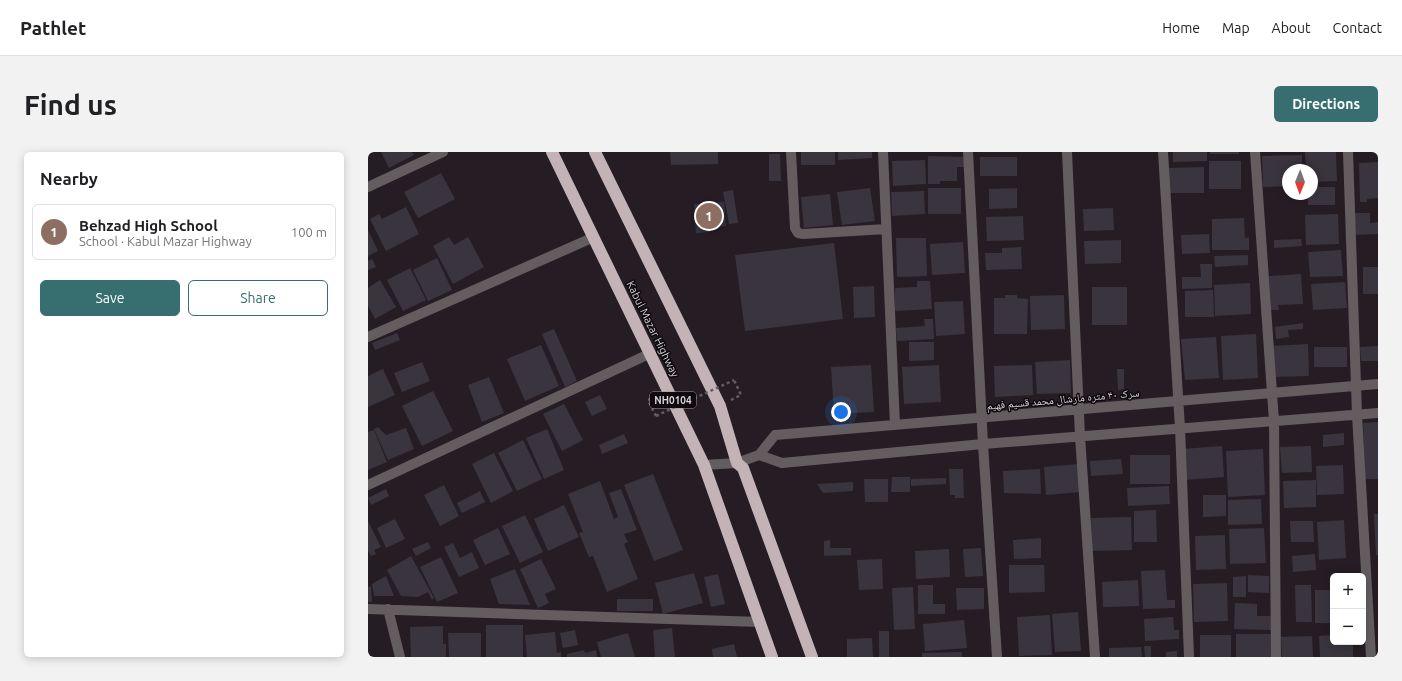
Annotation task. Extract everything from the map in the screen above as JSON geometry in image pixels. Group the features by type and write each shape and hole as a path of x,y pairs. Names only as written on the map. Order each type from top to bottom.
{"highway":[{"name":"Kabul Mazar Highway","path":"552,152 704,465 772,657"},
{"name":"NH0104","path":"595,152 720,406 737,463 743,468 812,657"}],"street":[{"path":"368,187 443,152"},
{"path":"791,152 795,228 798,233 803,234 886,229"},
{"path":"883,152 895,425"},
{"path":"968,152 981,418 997,657"},
{"path":"1068,152 1080,436 1095,657"},
{"path":"1163,152 1180,428 1189,657"},
{"path":"1255,152 1274,421 1276,657"},
{"path":"1348,152 1357,415 1371,657"},
{"path":"368,337 594,237"},
{"path":"368,485 650,354"},
{"name":"سرک ۴۰ متره مارشال محمد قسیم فهیم","path":"759,455 775,435 1378,384"},
{"path":"704,465 737,463 759,455 782,463 983,444 1378,413"},
{"path":"368,609 760,622"},
{"path":"388,609 400,657"}],"path":[{"path":"648,400 656,416 734,380 741,395"}],"building":[{"path":"381,152 412,152 414,155 389,168"},
{"path":"670,152 718,152 718,164 671,165"},
{"path":"801,152 835,152 835,165 801,165"},
{"path":"838,152 872,152 872,158 838,160"},
{"path":"1173,152 1207,152 1207,161 1173,162"},
{"path":"1210,152 1239,152 1239,154 1210,154"},
{"path":"1305,152 1336,152 1337,181 1318,182 1318,164 1306,164"},
{"path":"769,154 780,154 781,181 769,181"},
{"path":"1302,155 1302,164 1282,164 1282,186 1263,187 1262,156"},
{"path":"928,156 965,157 965,167 957,167 957,181 940,181 940,184 928,184"},
{"path":"980,157 1017,157 1017,176 980,176"},
{"path":"925,160 926,184 893,186 892,161"},
{"path":"1209,161 1241,161 1241,189 1209,189"},
{"path":"1378,162 1378,198 1367,199 1367,202 1360,202 1359,163"},
{"path":"1204,167 1204,193 1169,193 1169,168"},
{"path":"441,173 455,199 418,218 404,192"},
{"path":"1318,187 1335,187 1335,205 1308,205 1308,200 1318,200"},
{"path":"870,188 875,221 842,225 837,192"},
{"path":"928,188 961,188 961,214 928,214"},
{"path":"1017,188 1017,208 989,209 989,189"},
{"path":"733,190 738,223 729,224 723,192"},
{"path":"924,191 925,214 892,216 891,192"},
{"path":"830,194 833,225 804,228 801,197"},
{"path":"724,202 726,226 709,227 710,232 696,233 694,204"},
{"path":"406,207 419,234 386,251 370,219 379,214 382,219"},
{"path":"1113,208 1114,230 1084,231 1083,209"},
{"path":"1352,213 1370,213 1370,223 1378,222 1378,234 1353,235"},
{"path":"1338,214 1339,244 1306,245 1305,215"},
{"path":"1023,216 1024,240 987,241 986,217"},
{"path":"1244,218 1245,238 1249,237 1249,250 1212,250 1212,219"},
{"path":"368,230 378,251 368,256"},
{"path":"1209,234 1210,253 1182,254 1181,235"},
{"path":"449,237 454,245 468,237 484,267 453,284 433,246"},
{"path":"896,238 926,238 927,276 897,277"},
{"path":"1301,239 1302,246 1274,248 1274,240"},
{"path":"1121,240 1121,263 1085,264 1084,241"},
{"path":"963,242 965,273 932,275 930,244"},
{"path":"834,243 843,319 745,331 735,255"},
{"path":"1021,247 1022,269 986,270 985,253 1002,253 1002,248"},
{"path":"1341,250 1343,276 1310,277 1308,252"},
{"path":"1248,255 1248,265 1215,267 1214,256"},
{"path":"437,258 452,290 428,301 413,270"},
{"path":"372,259 376,267 368,270 368,261"},
{"path":"1200,264 1212,264 1212,288 1182,289 1182,277 1201,277"},
{"path":"1363,267 1378,267 1378,294 1363,294"},
{"path":"410,268 426,300 403,311 387,280"},
{"path":"1301,274 1303,304 1278,305 1279,310 1271,310 1269,276"},
{"path":"380,280 396,307 375,319 368,306 368,288"},
{"path":"917,281 930,281 932,309 895,311 895,288 917,287"},
{"path":"1345,282 1347,308 1313,310 1311,284"},
{"path":"1250,283 1251,314 1215,316 1214,285"},
{"path":"874,286 875,317 854,318 853,287"},
{"path":"1092,287 1127,287 1127,325 1092,325"},
{"path":"1213,290 1214,317 1185,317 1185,291"},
{"path":"1005,295 1017,295 1017,298 1028,299 1027,334 994,334 994,298 1005,298"},
{"path":"1064,295 1065,329 1031,330 1030,296"},
{"path":"963,301 965,334 936,336 934,302"},
{"path":"924,319 933,319 934,339 897,341 896,328 925,326"},
{"path":"1303,323 1303,329 1288,330 1289,337 1276,339 1275,327"},
{"path":"554,329 577,381 565,387 542,334"},
{"path":"397,333 400,340 375,350 372,343"},
{"path":"1256,334 1258,378 1223,380 1221,336"},
{"path":"1216,337 1219,378 1185,380 1181,339"},
{"path":"909,342 934,342 934,360 909,361"},
{"path":"1308,344 1309,376 1273,377 1272,346"},
{"path":"541,345 559,386 525,401 507,359"},
{"path":"1378,346 1378,361 1361,361 1360,347"},
{"path":"1314,347 1347,347 1347,367 1314,367"},
{"path":"1070,360 1071,393 1037,394 1035,362"},
{"path":"422,362 430,381 402,392 394,373"},
{"path":"871,365 874,412 834,414 831,367"},
{"path":"939,365 941,402 904,404 902,367"},
{"path":"1032,365 1033,395 995,397 994,366"},
{"path":"383,369 395,395 368,407 368,376"},
{"path":"1117,369 1124,369 1124,389 1118,390"},
{"path":"489,377 504,413 482,422 468,385"},
{"path":"433,391 453,431 422,446 402,406"},
{"path":"600,395 607,409 592,416 585,402"},
{"path":"564,404 583,440 562,451 543,414"},
{"path":"1378,422 1378,479 1365,479 1363,423"},
{"path":"378,427 386,435 406,428 414,449 388,460 374,429"},
{"path":"547,429 564,470 544,479 526,438"},
{"path":"374,430 387,462 368,470 368,432"},
{"path":"1344,433 1344,445 1323,447 1323,435"},
{"path":"624,434 628,443 602,454 599,445"},
{"path":"523,440 542,479 517,491 498,453"},
{"path":"1222,446 1224,477 1184,480 1182,449"},
{"path":"1311,446 1312,472 1282,473 1280,447"},
{"path":"1263,449 1265,495 1228,497 1226,451"},
{"path":"494,453 513,491 491,503 472,464"},
{"path":"1130,455 1170,455 1170,484 1130,484"},
{"path":"1121,459 1123,474 1091,476 1090,461"},
{"path":"1079,464 1081,492 1046,495 1044,467"},
{"path":"1343,465 1344,494 1317,495 1316,466"},
{"path":"949,469 963,469 964,498 955,498 955,495 950,495"},
{"path":"1040,469 1041,494 1004,493 1003,471"},
{"path":"653,474 683,550 654,561 624,485"},
{"path":"892,477 910,477 910,492 891,492"},
{"path":"946,478 946,484 911,486 911,479"},
{"path":"864,479 888,479 888,502 865,502"},
{"path":"1316,480 1316,507 1284,508 1283,481"},
{"path":"600,481 614,519 618,517 609,493 621,489 637,530 624,534 628,542 624,544 638,579 607,592 593,556 589,557 579,533 583,532 568,494"},
{"path":"853,482 853,491 823,493 817,484"},
{"path":"444,485 459,516 440,526 424,495"},
{"path":"1169,486 1170,504 1128,506 1127,488"},
{"path":"386,489 389,496 371,505 368,498"},
{"path":"480,491 485,502 462,513 457,503"},
{"path":"1203,495 1226,495 1226,516 1203,517"},
{"path":"1261,499 1262,524 1228,525 1228,500"},
{"path":"564,505 579,537 548,551 534,519"},
{"path":"1156,510 1157,542 1134,542 1134,511"},
{"path":"1374,514 1378,514 1378,555 1376,555"},
{"path":"525,515 543,552 520,563 502,526"},
{"path":"1131,517 1132,550 1092,551 1091,518"},
{"path":"395,519 405,539 386,548 377,528"},
{"path":"1344,520 1346,558 1319,560 1317,522"},
{"path":"368,521 381,547 374,550 376,554 371,556 368,551"},
{"path":"1290,521 1313,521 1314,542 1291,542"},
{"path":"498,528 510,554 485,565 473,540"},
{"path":"1264,528 1266,563 1230,564 1229,529"},
{"path":"1225,535 1226,569 1196,570 1195,536"},
{"path":"1041,538 1041,558 1014,559 1013,540"},
{"path":"830,540 830,548 851,548 851,555 824,556 824,541"},
{"path":"428,542 431,548 416,556 412,549"},
{"path":"453,543 460,558 472,552 479,568 459,577 444,547"},
{"path":"981,548 983,576 965,577 963,549"},
{"path":"949,549 950,577 916,579 915,551"},
{"path":"1315,554 1316,570 1293,572 1292,556"},
{"path":"411,556 434,598 432,600 428,592 418,597 401,596 387,570"},
{"path":"441,557 458,593 437,602 420,567"},
{"path":"541,559 556,589 545,594 549,603 538,608 520,569"},
{"path":"882,559 883,589 859,590 857,560"},
{"path":"1009,565 1044,565 1045,592 1009,593"},
{"path":"515,569 530,605 499,604 490,579"},
{"path":"1165,570 1167,600 1175,600 1175,608 1143,609 1141,571"},
{"path":"694,573 703,603 663,614 655,583"},
{"path":"718,574 725,604 711,607 704,577"},
{"path":"1248,575 1269,576 1269,593 1248,592"},
{"path":"386,576 394,596 374,596 372,584"},
{"path":"1246,576 1246,597 1233,597 1233,577"},
{"path":"1138,580 1139,606 1103,607 1102,582"},
{"path":"1227,583 1228,621 1194,622 1193,584"},
{"path":"918,585 933,585 933,604 945,604 945,614 918,614"},
{"path":"1295,585 1311,585 1312,622 1296,622"},
{"path":"371,586 372,602 368,602 368,587"},
{"path":"913,587 915,629 894,630 892,588"},
{"path":"956,588 984,588 984,609 957,610"},
{"path":"1315,590 1330,590 1330,623 1315,623"},
{"path":"617,599 653,599 653,611 617,611"},
{"path":"1235,603 1257,604 1257,616 1272,616 1271,630 1234,629"},
{"path":"1078,612 1081,651 1055,652 1052,614"},
{"path":"1050,615 1052,655 1019,656 1017,617"},
{"path":"1173,617 1174,630 1179,630 1179,639 1145,641 1144,619"},
{"path":"964,620 967,648 925,651 923,624"},
{"path":"486,625 523,625 523,657 486,657"},
{"path":"443,626 443,644 446,644 446,657 411,657 410,627"},
{"path":"672,628 675,657 655,657 653,630"},
{"path":"575,630 578,645 563,648 560,633"},
{"path":"879,631 889,631 889,657 879,657"},
{"path":"555,632 557,653 561,652 561,657 527,657 525,635"},
{"path":"448,633 481,633 481,657 449,657"},
{"path":"628,633 635,657 601,657 597,642"},
{"path":"1236,634 1273,634 1273,657 1236,657"},
{"path":"1200,635 1231,635 1231,657 1200,657"},
{"path":"1330,635 1330,645 1353,645 1353,657 1320,657 1319,636"},
{"path":"1312,636 1313,657 1282,657 1281,637"},
{"path":"872,638 873,657 847,657 847,639"},
{"path":"734,644 737,657 713,657 712,649"},
{"path":"1144,646 1151,646 1151,657 1145,657"},
{"path":"1141,647 1142,657 1109,657 1109,648"},
{"path":"584,650 585,653 596,650 597,657 567,657 567,654"},
{"path":"1177,651 1177,657 1166,657 1166,652"},
{"path":"962,652 962,657 922,657 922,653"}],"place":[{"name":"Behzad High School","path":"709,216"}]}
